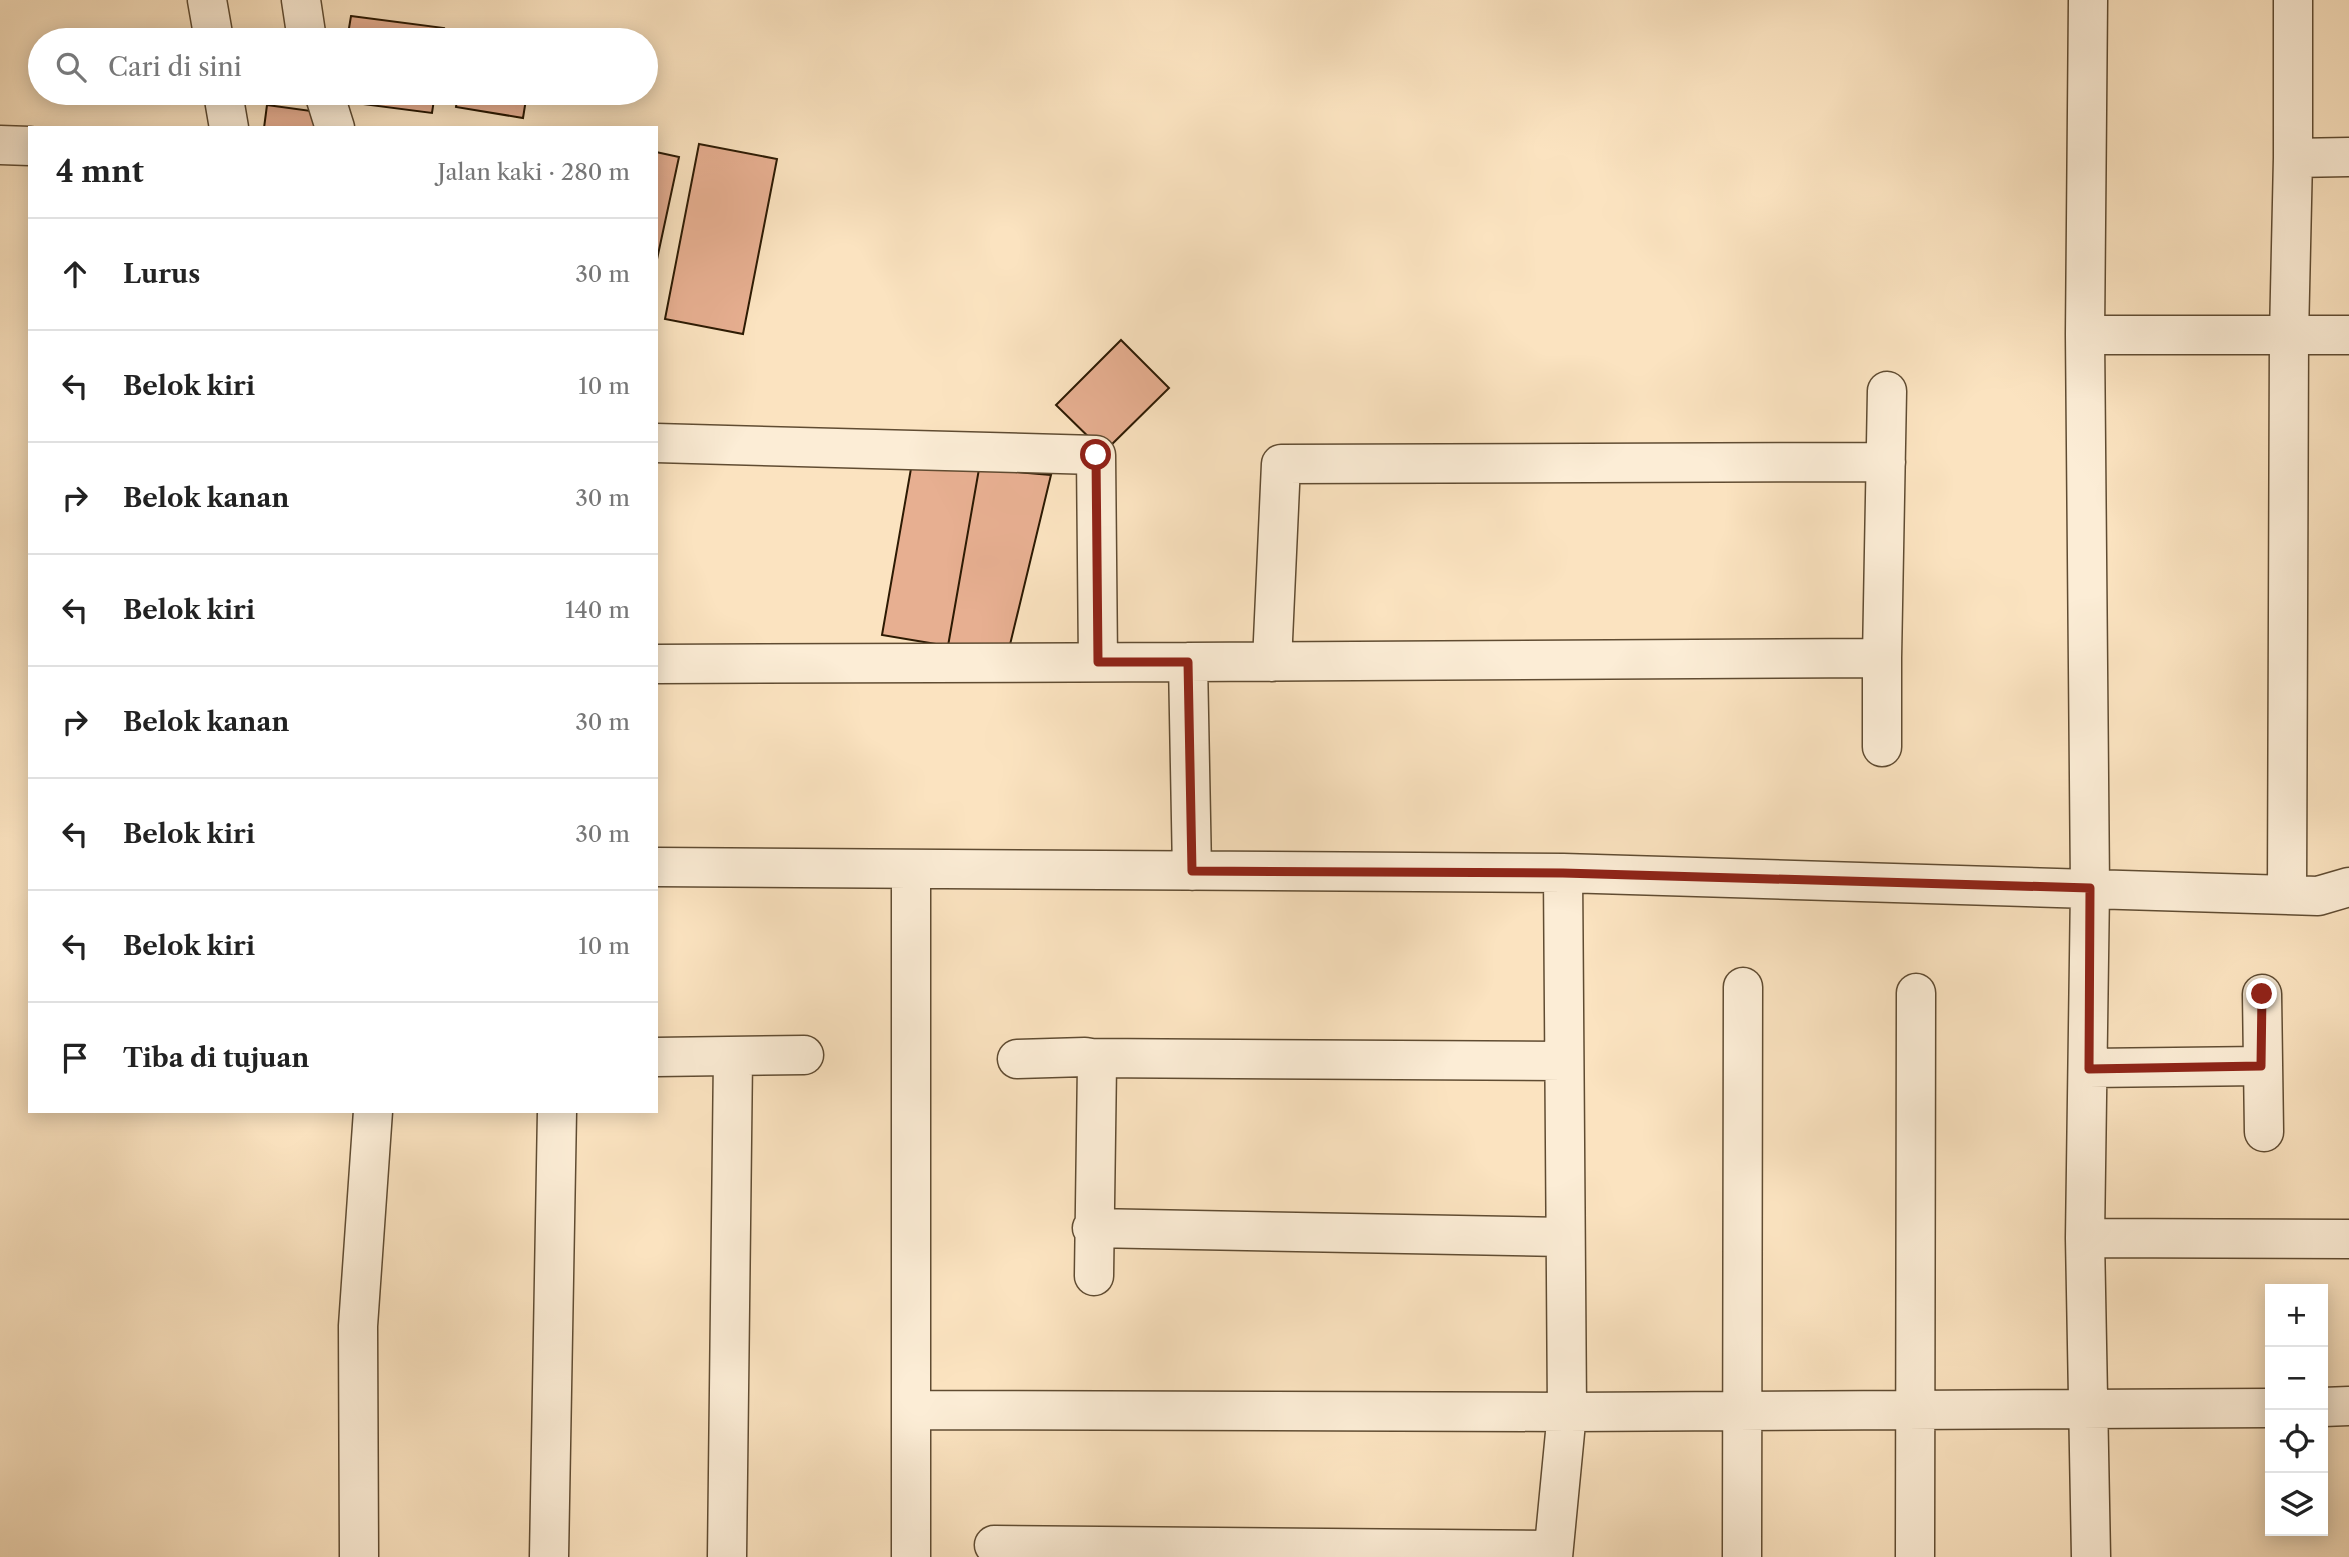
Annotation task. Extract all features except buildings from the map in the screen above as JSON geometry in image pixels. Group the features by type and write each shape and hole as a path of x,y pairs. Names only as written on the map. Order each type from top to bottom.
{"street":[{"path":"207,0 212,28"},
{"path":"301,0 305,28"},
{"path":"2088,0 2085,335 2090,888 2085,1238 2091,1557"},
{"path":"2287,895 2292,0"},
{"path":"225,105 229,126"},
{"path":"328,105 334,126"},
{"path":"0,145 28,146"},
{"path":"2293,158 2349,157"},
{"path":"2085,335 2349,335"},
{"path":"1882,747 1887,391"},
{"path":"658,443 1096,455 1098,662"},
{"path":"1272,662 1280,464 1886,462"},
{"path":"658,663 1882,658"},
{"path":"1188,662 1192,871"},
{"path":"658,867 1563,873 2318,896 2349,887"},
{"path":"911,870 911,1557"},
{"path":"994,1545 1084,1551 1553,1553 1567,1412 1563,1237 1563,873"},
{"path":"1742,1557 1743,987"},
{"path":"1915,1557 1916,993"},
{"path":"2262,994 2264,1132"},
{"path":"658,1057 804,1055"},
{"path":"727,1557 733,1058"},
{"path":"1091,1058 1097,1064 1092,1228 1094,1276"},
{"path":"1017,1059 1563,1061"},
{"path":"2089,1069 2261,1066"},
{"path":"359,1557 358,1326 373,1113"},
{"path":"549,1557 557,1113"},
{"path":"1092,1228 1563,1237"},
{"path":"2085,1238 2349,1239"},
{"path":"2328,1407 2349,1406"},
{"path":"911,1410 1567,1412 2265,1408"}],"route":[{"path":"1096,455 1098,662 1188,662 1192,871 1563,873 2090,888 2089,1069 2261,1066 2262,994"}]}
